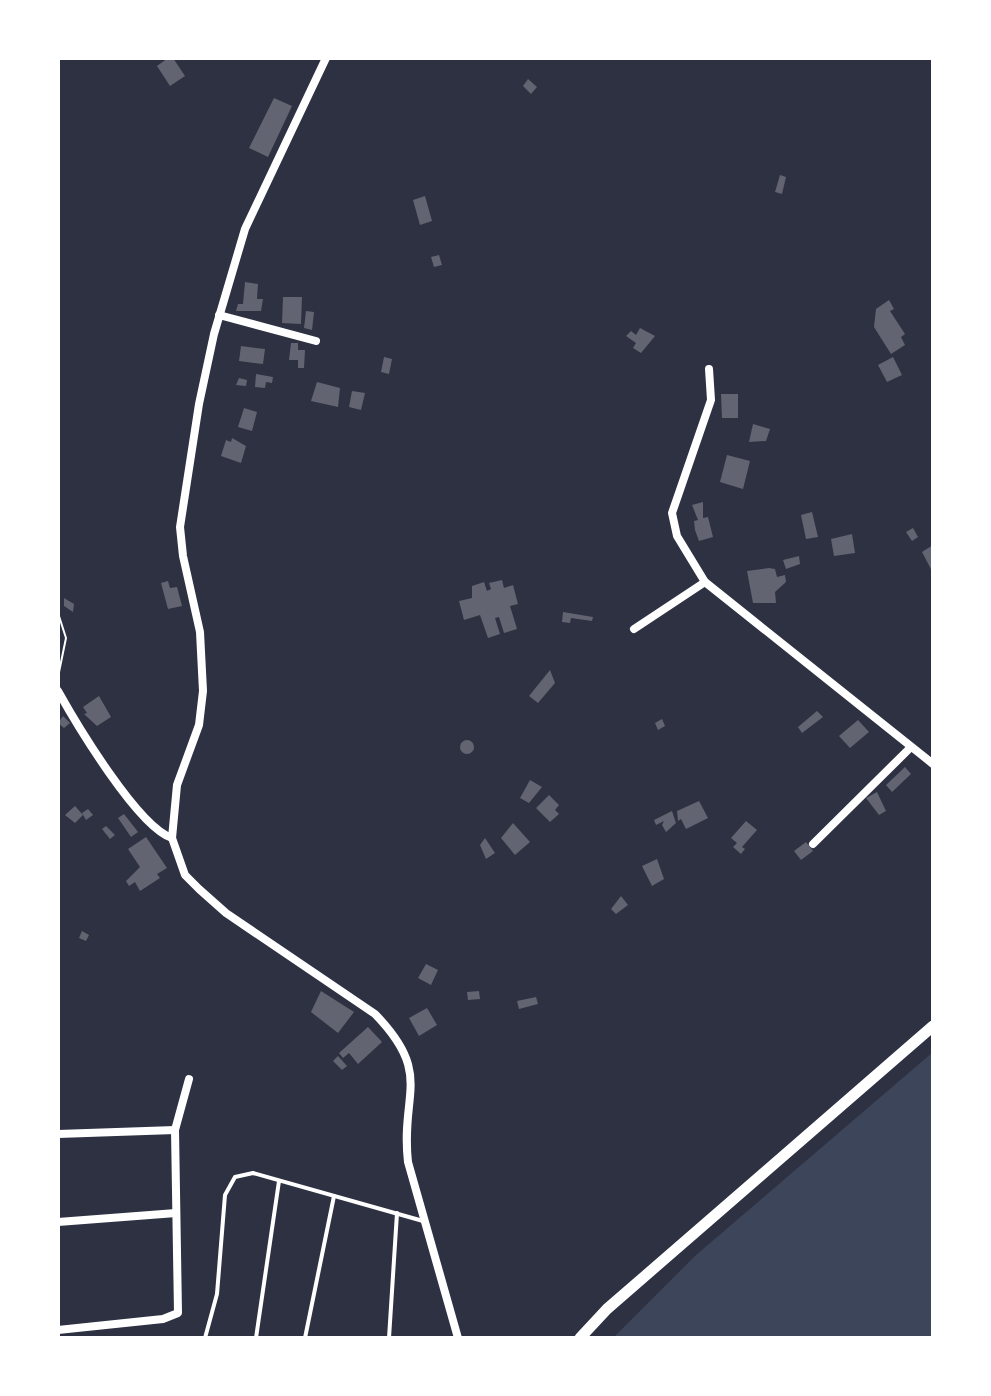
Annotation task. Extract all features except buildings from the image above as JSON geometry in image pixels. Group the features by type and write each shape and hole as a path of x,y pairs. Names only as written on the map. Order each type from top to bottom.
{"main road":[{"path":"580,1338 607,1309 933,1026"}],"street":[{"path":"326,58 245,229 219,315 201,393 180,527 183,556 200,632 203,691 199,725 173,804 172,838 185,875 226,913 375,1014 394,1034 413,1079 406,1147 423,1221 458,1338"},
{"path":"219,315 316,341"},
{"path":"709,369 711,400 672,519 682,546 705,582 933,764"},
{"path":"634,629 705,582"},
{"path":"58,691 133,804 149,824 172,838"},
{"path":"813,844 910,748"},
{"path":"58,1330 163,1319 178,1313 175,1130 189,1079"},
{"path":"58,1134 175,1130"},
{"path":"58,1222 176,1213"}],"lane":[{"path":"205,1338 217,1294 225,1195 235,1177 253,1173 423,1221"},
{"path":"256,1338 279,1181"},
{"path":"305,1338 334,1196"},
{"path":"389,1338 397,1213"}],"path":[{"path":"58,613 66,638 58,677"}],"shaded area":[{"path":"933,1052 933,1338 613,1338 696,1255"}]}
